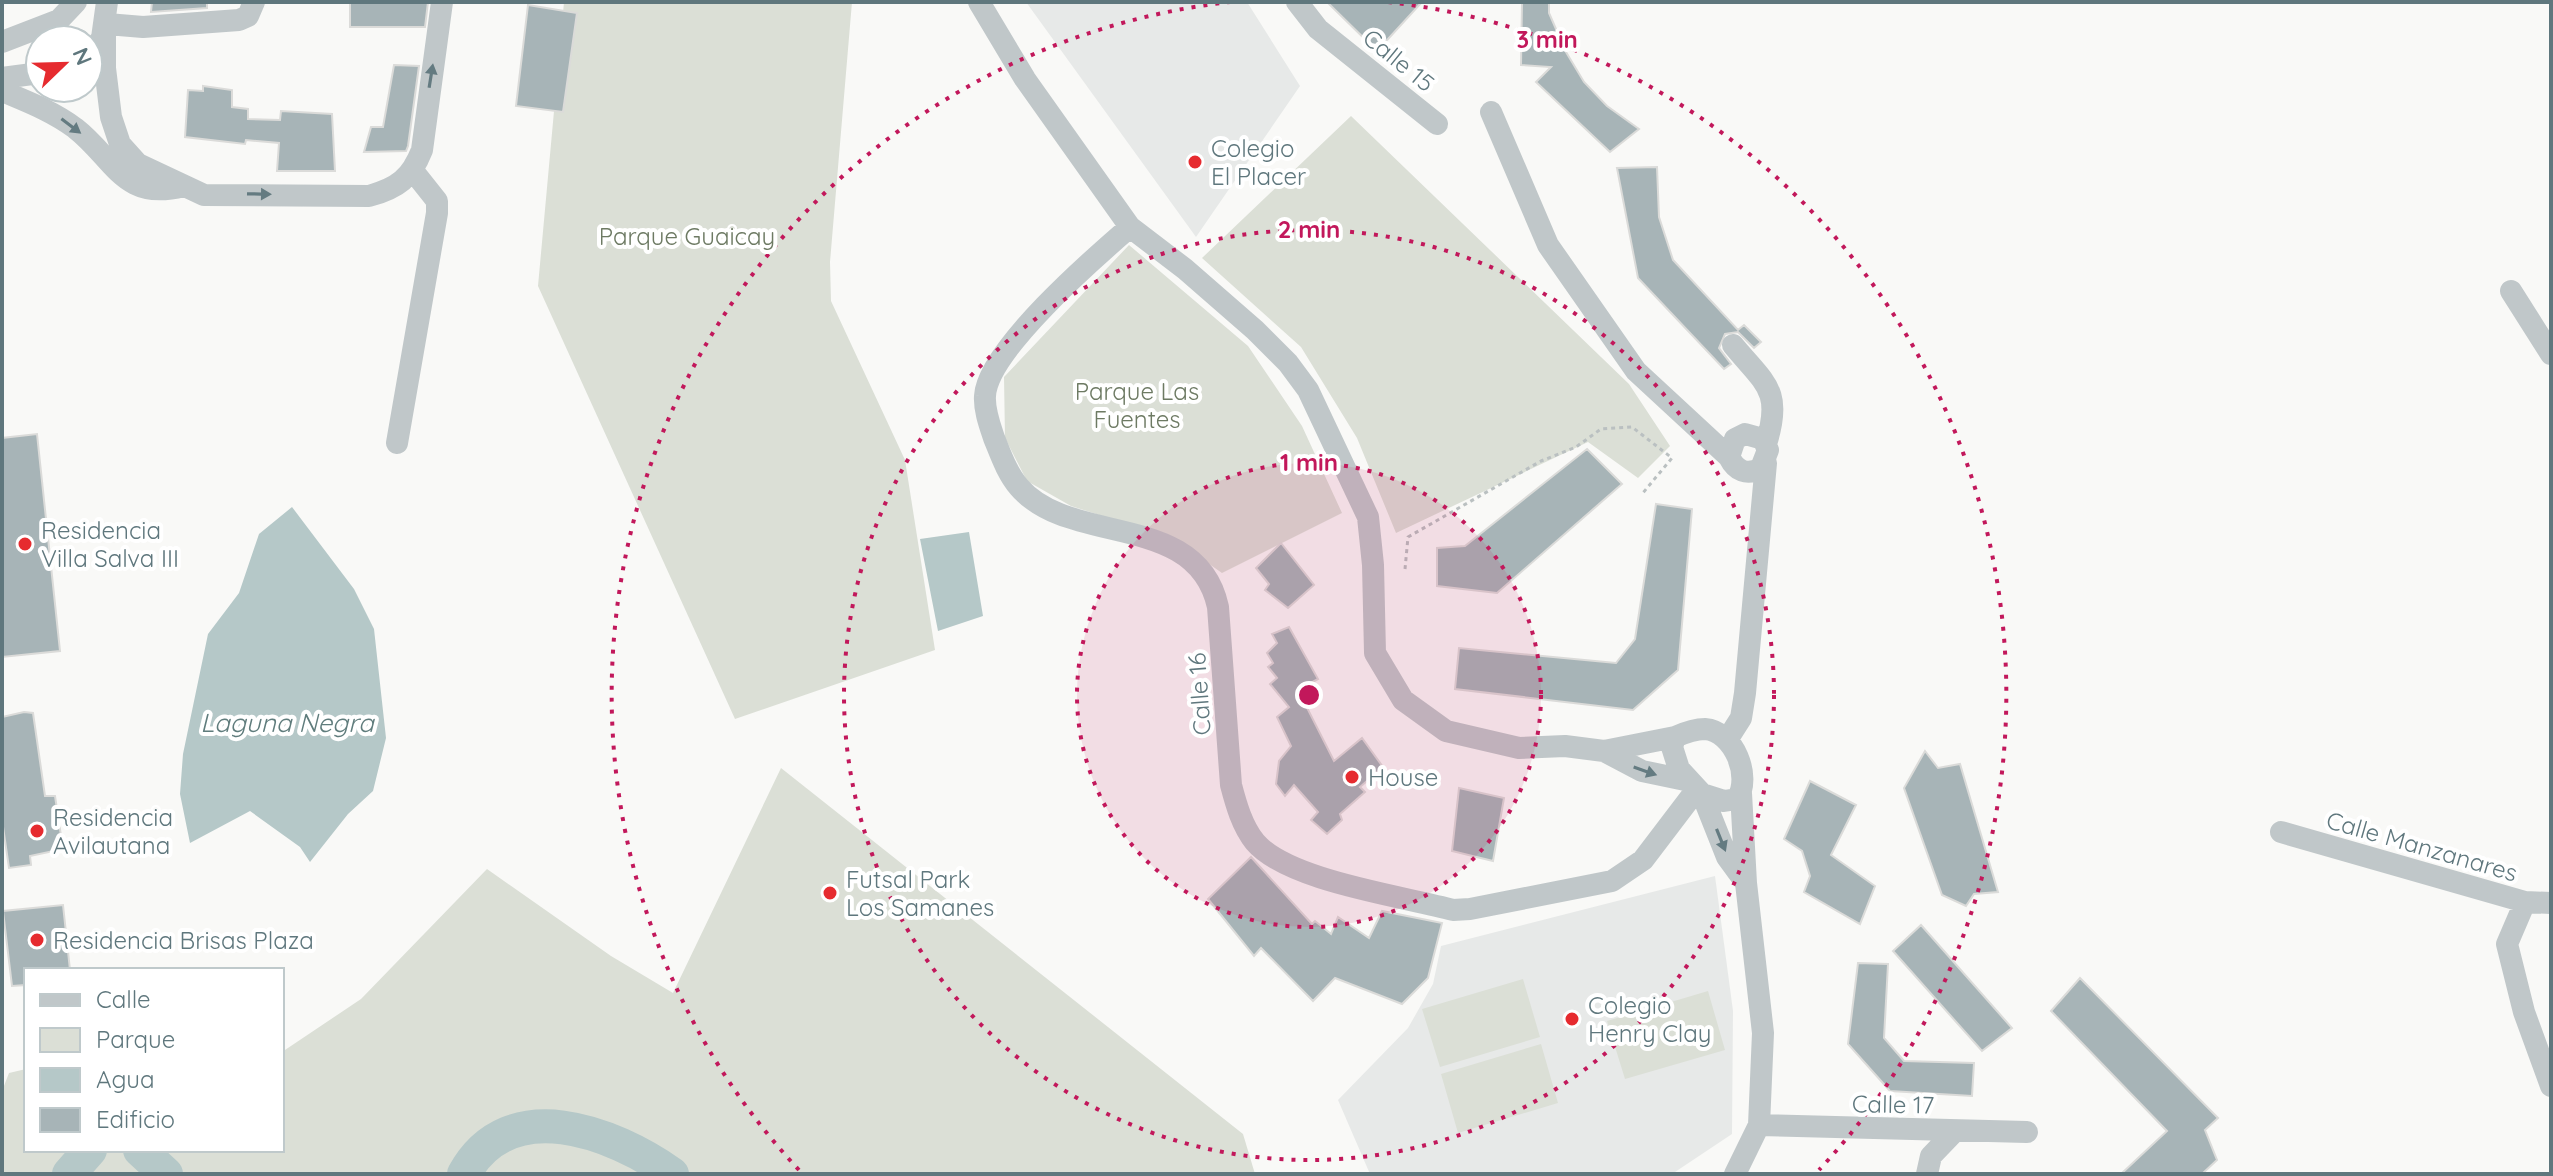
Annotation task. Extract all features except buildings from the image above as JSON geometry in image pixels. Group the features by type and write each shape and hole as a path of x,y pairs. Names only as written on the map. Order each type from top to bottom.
{"street":[{"path":"50,24 59,20 76,2"},
{"path":"106,18 143,27 239,20 248,16 254,2"},
{"path":"104,95 120,144 138,164 204,195 369,196 394,189 414,172 422,150 442,2"},
{"path":"979,2 1025,79 1130,227 1185,269 1255,330 1288,363 1308,390 1368,517 1373,565 1375,653 1403,700 1446,731 1486,743 1519,748 1565,746 1604,751 1706,729 1727,740 1741,768 1746,883 1763,1033 1759,1125 1735,1174"},
{"name":"Calle 15","path":"1297,2 1318,29 1437,124"},
{"path":"2,42 24,35"},
{"path":"2,78 24,75"},
{"path":"2,91 41,106 67,122 114,170 139,187 151,191 183,186"},
{"path":"1491,112 1548,245 1636,371 1733,462 1755,472 1766,454"},
{"path":"397,443 437,213 437,201 414,172"},
{"name":"Calle 16","path":"1130,227 1014,340 994,365 985,396 989,421 1006,468 1021,489 1043,505 1154,540 1180,553 1206,573 1213,583 1218,607 1231,785 1237,806 1255,841 1291,868 1453,910 1470,909 1612,881 1643,860 1697,788"},
{"path":"2511,291 2551,354"},
{"path":"1727,740 1741,718 1745,693 1766,454 1775,403 1763,382 1733,345"},
{"path":"1759,524 1733,462 1735,439 1755,426 1763,407 1763,382"},
{"path":"1745,434 1757,435 1766,454"},
{"path":"1675,737 1673,757 1697,788 1727,857 1746,883"},
{"path":"1604,751 1642,771 1731,801 1741,793"},
{"name":"Calle Manzanares","path":"2281,832 2358,857 2525,902 2551,903"},
{"path":"2525,902 2507,944 2524,1012 2551,1086"},
{"name":"Calle 17","path":"1759,1125 2027,1132"},
{"path":"1927,1174 1931,1156 1955,1131"}],"path":[{"path":"1405,569 1408,537 1541,461 1576,447 1601,429 1632,427 1672,458 1642,494"}],"shaded area":[{"name":"Colegio El Placer","path":"1026,2 1247,2 1300,86 1196,237"},
{"name":"Colegio Henry Clay","path":"1715,876 1733,1011 1732,1134 1672,1174 1370,1174 1338,1100 1408,1028 1433,984 1441,946"}],"green space":[{"name":"Parque Guaicay","path":"564,2 852,2 830,262 831,301 905,460 935,650 735,719 538,286"},
{"path":"1351,116 1629,384 1670,446 1638,478 1588,442 1396,533 1357,438 1301,347 1202,258"},
{"name":"Parque Las Fuentes","path":"1129,245 1248,346 1302,426 1342,513 1222,573 1172,538 1071,506 1027,481 1005,438 1004,377"},
{"path":"781,768 1243,1134 1255,1174 2,1174 2,1091 9,1073 24,1069 24,1152 284,1152 284,1051 361,999 487,869 611,956 673,993"},
{"path":"1523,979 1540,1037 1440,1067 1422,1009"},
{"path":"1708,991 1725,1050 1625,1079 1607,1021"},
{"path":"1541,1044 1558,1103 1458,1133 1441,1074"}],"water":[{"name":"Laguna Negra","path":"292,507 354,589 374,629 386,738 373,791 348,814 310,862 300,847 250,811 190,843 180,794 183,754 208,634 239,593 259,534"},
{"path":"969,532 983,616 938,631 920,539"}],"waterway":[{"path":"464,1174 483,1149 507,1134 534,1127 563,1128 592,1134 621,1145 672,1174"},
{"path":"69,1174 88,1152"},
{"path":"142,1152 166,1174"}],"place":[{"name":"Colegio El Placer","path":"1195,162"},
{"name":"Residencia Villa Salva III","path":"25,544"},
{"name":"House","path":"1352,777"},
{"name":"Residencia Avilautana","path":"37,831"},
{"name":"Futsal Park Los Samanes","path":"830,893"},
{"name":"Residencia Brisas Plaza","path":"37,940"},
{"name":"Colegio Henry Clay","path":"1572,1019"}]}
